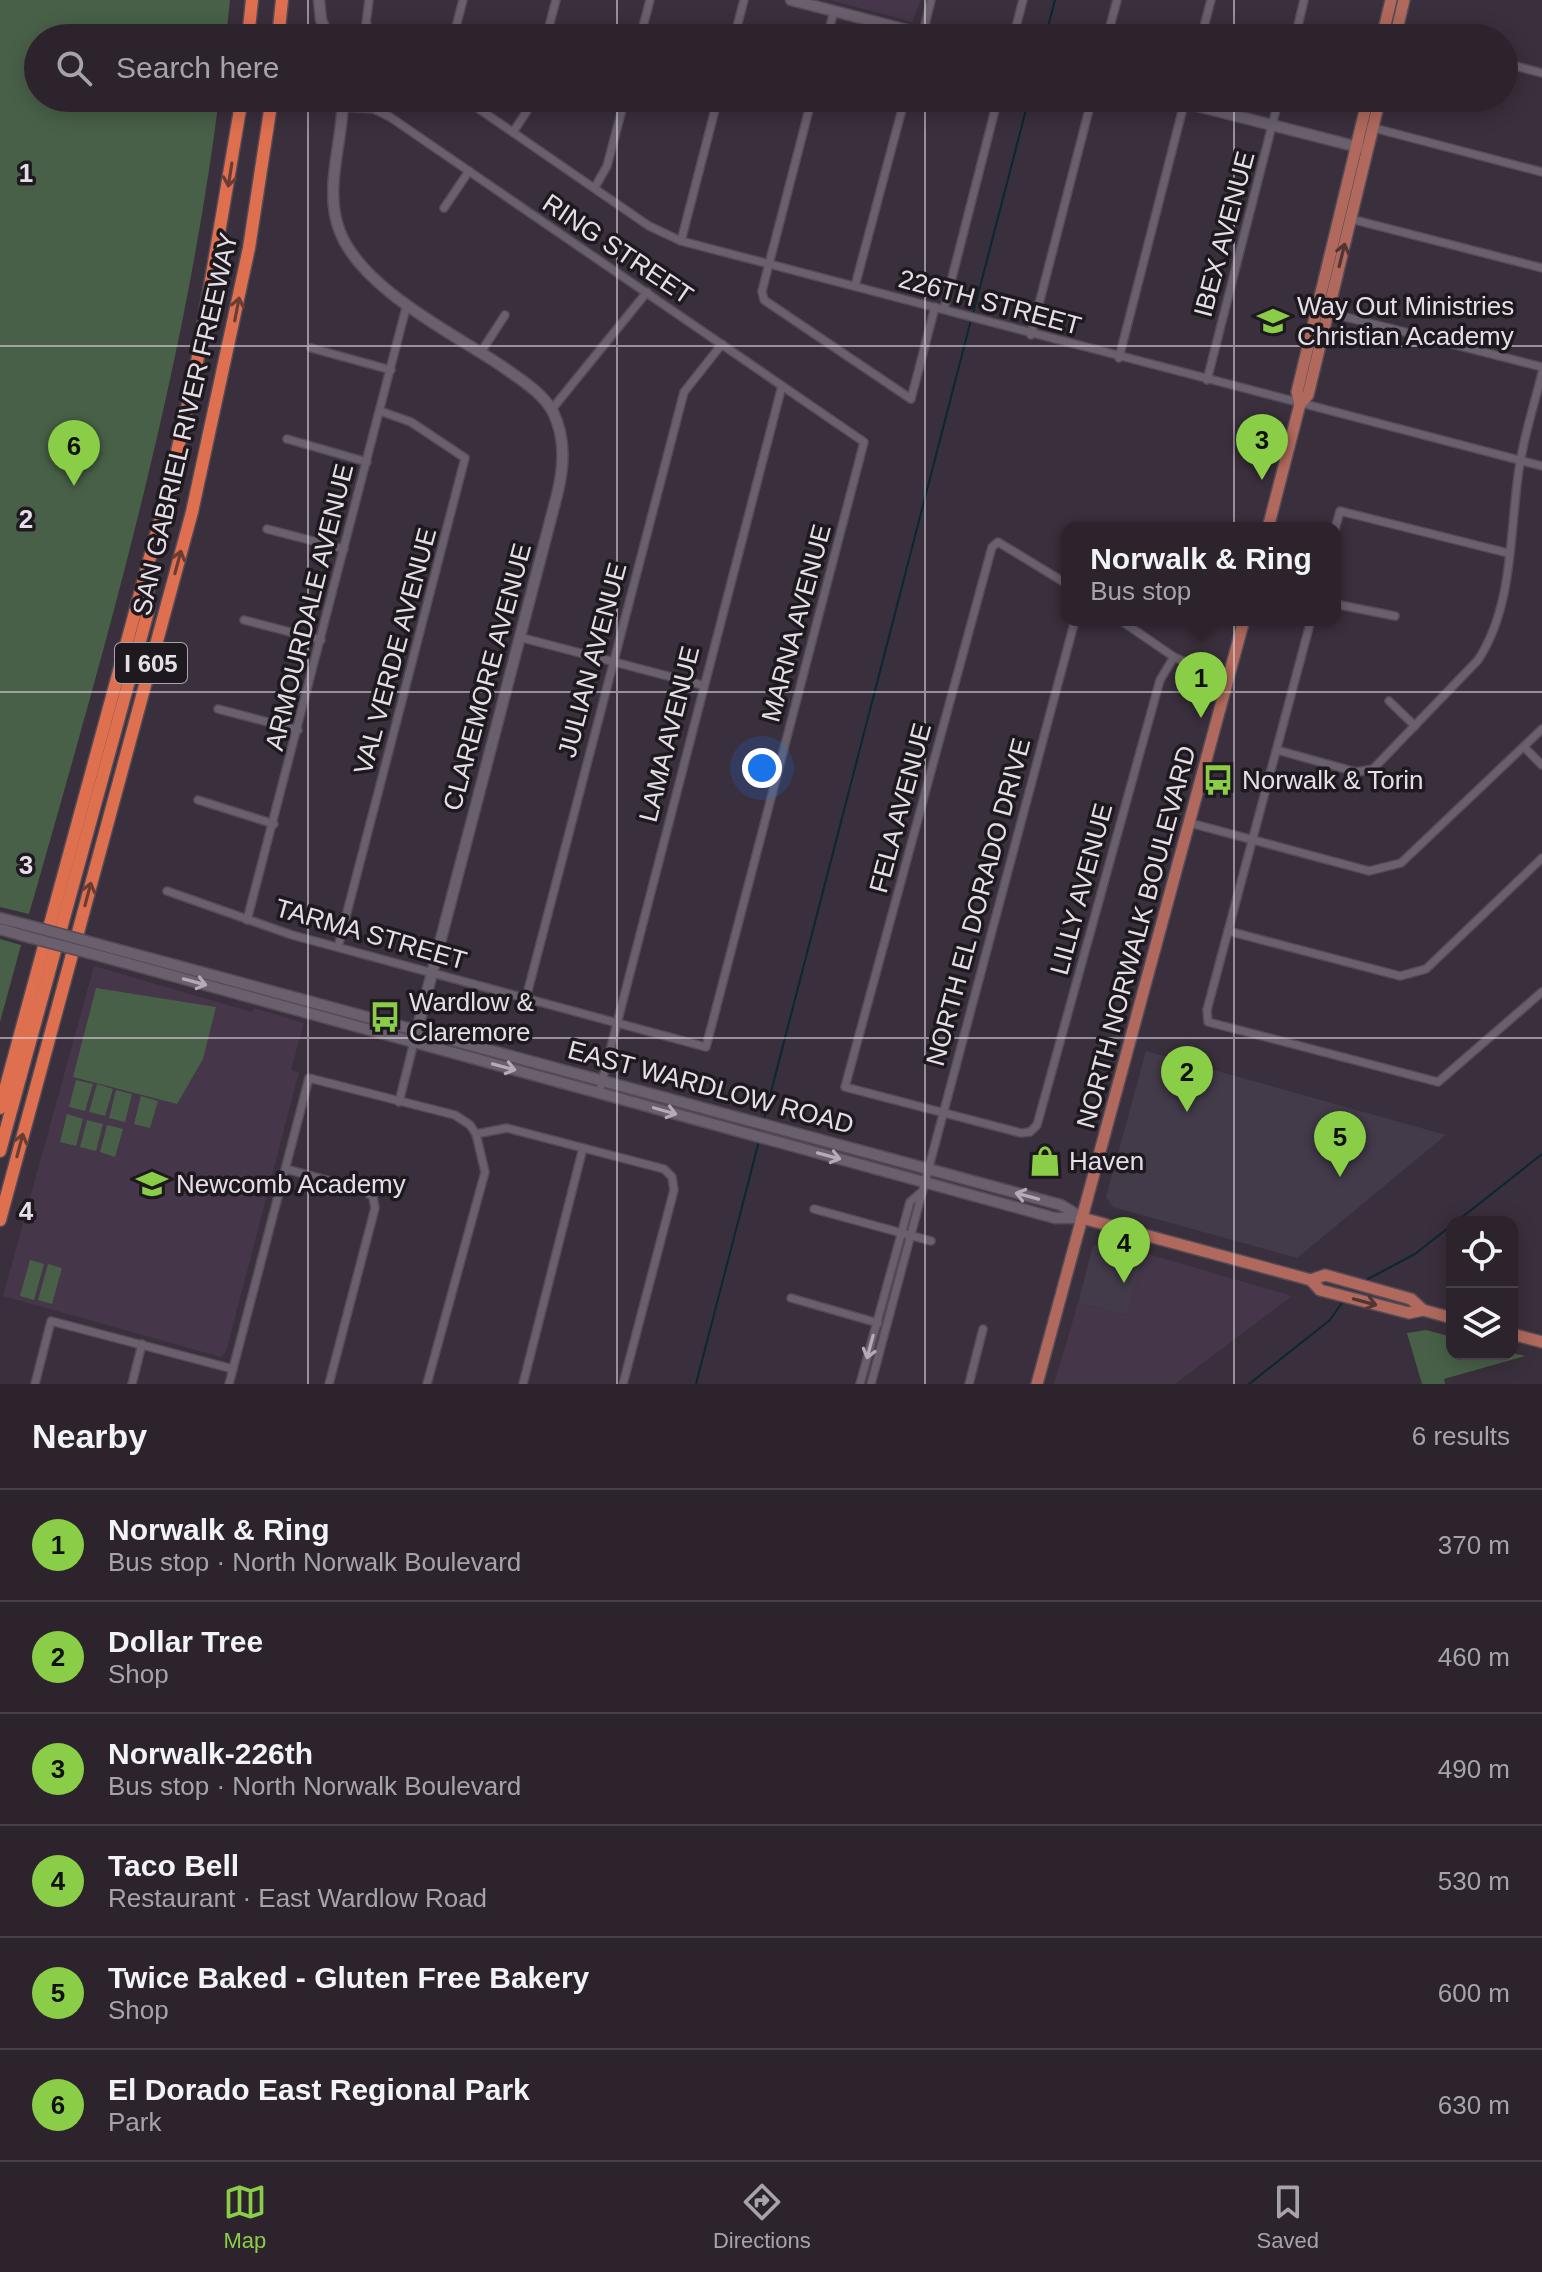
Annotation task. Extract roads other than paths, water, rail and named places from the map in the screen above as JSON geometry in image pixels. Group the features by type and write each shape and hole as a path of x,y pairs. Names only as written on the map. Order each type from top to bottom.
{"highway":[{"path":"249,24 252,0"},
{"path":"279,24 282,0"},
{"name":"SAN GABRIEL RIVER FREEWAY","path":"0,1108 146,572 195,374 240,112"},
{"name":"SAN GABRIEL RIVER FREEWAY","path":"0,1220 192,512 249,248 270,112"},
{"name":"I 605","path":"0,1151 149,608 146,572"}],"main road":[{"path":"319,0 323,24"},
{"path":"791,0 880,24"},
{"path":"1385,24 1391,0"},
{"path":"1400,24 1404,0"},
{"path":"342,112 333,189 335,210 344,239 366,269 407,304 526,383 552,409"},
{"path":"1225,112 1362,148"},
{"path":"1270,522 1300,404 1308,395 1322,311 1362,148 1368,112"},
{"path":"1367,126 1374,112"},
{"path":"1322,311 1351,219 1362,148"},
{"name":"CLAREMORE AVENUE","path":"414,1042 562,473 560,431 552,409"},
{"name":"NORTH NORWALK BOULEVARD","path":"1037,1384 1242,626"},
{"name":"EAST WARDLOW ROAD","path":"0,918 29,931 599,1093 1055,1218 1082,1218 1311,1280 1325,1275 1411,1299 1423,1310 1446,1316"},
{"name":"EAST WARDLOW ROAD","path":"0,929 29,931"},
{"name":"EAST WARDLOW ROAD","path":"95,949 417,1030 736,1116 1061,1205 1082,1218"},
{"path":"1518,1336 1542,1342"}],"street":[{"path":"367,24 369,0"},
{"path":"457,24 463,0"},
{"path":"550,24 556,0"},
{"path":"644,24 650,0"},
{"path":"738,24 744,0"},
{"path":"925,24 931,0"},
{"path":"1017,24 1023,0"},
{"path":"1111,24 1117,0"},
{"path":"1205,24 1211,0"},
{"path":"1298,24 1304,0"},
{"path":"831,24 834,11"},
{"path":"1518,67 1542,73"},
{"name":"RING STREET","path":"380,112 864,442"},
{"name":"226TH STREET","path":"484,112 649,226 681,241 1119,358 1542,466"},
{"path":"513,132 526,112"},
{"path":"595,187 607,166 621,112"},
{"path":"681,241 714,112"},
{"path":"808,112 762,291 764,300 911,399 935,307"},
{"path":"855,286 901,112"},
{"path":"944,309 994,112"},
{"path":"1031,335 1088,112"},
{"path":"1119,358 1182,112"},
{"name":"IBEX AVENUE","path":"1207,380 1276,112"},
{"path":"1367,126 1542,172"},
{"path":"444,208 469,171"},
{"path":"1351,219 1542,268"},
{"path":"552,409 647,292"},
{"name":"ARMOURDALE AVENUE","path":"247,920 407,304"},
{"path":"1277,750 1356,772 1373,769 1488,645 1501,608 1520,461 1542,370 1322,311"},
{"path":"481,352 505,315"},
{"name":"JULIAN AVENUE","path":"526,998 684,392 722,344"},
{"path":"311,348 391,370"},
{"name":"LAMA AVENUE","path":"599,1093 702,685 782,386"},
{"name":"VAL VERDE AVENUE","path":"338,947 465,458 411,422 380,411"},
{"path":"287,439 367,462"},
{"name":"MARNA AVENUE","path":"706,1047 864,442"},
{"path":"1337,522 1340,511 1508,553"},
{"path":"267,529 344,549"},
{"name":"FELA AVENUE","path":"941,1113 845,1087 992,547 998,542 1010,546 1061,580"},
{"path":"1341,605 1395,616"},
{"path":"244,620 321,640"},
{"name":"NORTH EL DORADO DRIVE","path":"871,1384 920,1205 922,1181 1073,626"},
{"path":"1129,626 1174,657 1228,680"},
{"path":"1309,626 1207,1010 1208,1022 1438,1082 1542,992"},
{"path":"519,637 702,685"},
{"name":"LILLY AVENUE","path":"941,1113 1021,1133 1030,1132 1037,1125 1160,680 1174,657"},
{"path":"1389,701 1415,726"},
{"path":"218,709 298,730"},
{"path":"1190,823 1369,871 1401,863 1542,729"},
{"path":"1524,747 1542,765"},
{"path":"198,800 274,824"},
{"path":"1228,931 1400,976 1426,969 1542,858"},
{"name":"TARMA STREET","path":"167,891 247,920 338,947 706,1047"},
{"name":"CLAREMORE AVENUE","path":"399,1102 414,1042"},
{"path":"229,1384 309,1078 455,1115 476,1134 485,1172 427,1384"},
{"path":"476,1134 507,1128 664,1169 672,1177 674,1190 623,1384"},
{"path":"523,1384 583,1148"},
{"path":"286,1169 363,1190 373,1197 375,1208 329,1384"},
{"name":"NORTH EL DORADO DRIVE","path":"860,1384 910,1202 919,1194"},
{"path":"814,1209 931,1241"},
{"path":"890,1273 901,1276"},
{"path":"791,1298 887,1325"},
{"path":"35,1384 51,1321 233,1369"},
{"path":"969,1384 983,1329"},
{"path":"132,1384 142,1344"}],"waterway":[{"path":"1049,24 1055,0"},
{"path":"973,314 1025,112"},
{"path":"764,1119 971,320"},
{"path":"696,1384 759,1141"},
{"path":"1464,1216 1542,1154"},
{"path":"1366,1280 1415,1254 1446,1230"},
{"path":"1249,1384 1330,1320 1344,1300"}],"place":[{"name":"Way Out Ministries Christian Academy","path":"1273,321"},
{"name":"Norwalk-226th","path":"1262,480"},
{"name":"El Dorado East Regional Park","path":"74,486"},
{"name":"Norwalk & Ring","path":"1201,718"},
{"name":"Norwalk & Torin","path":"1218,780"},
{"name":"Wardlow & Claremore","path":"385,1017"},
{"name":"Dollar Tree","path":"1187,1112"},
{"name":"Haven","path":"1045,1161"},
{"name":"Twice Baked - Gluten Free Bakery","path":"1340,1177"},
{"name":"Newcomb Academy","path":"152,1184"},
{"name":"Taco Bell","path":"1124,1283"}]}
